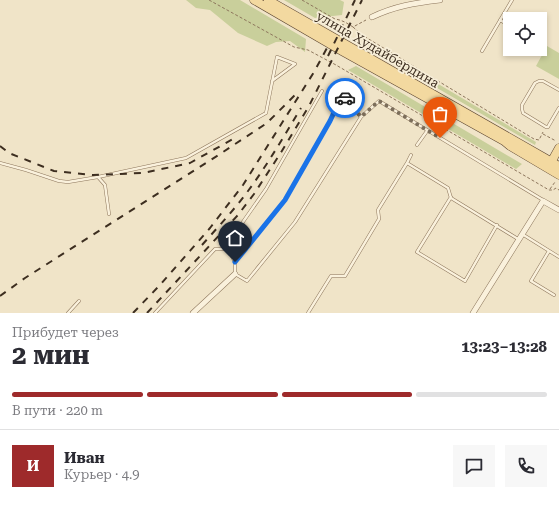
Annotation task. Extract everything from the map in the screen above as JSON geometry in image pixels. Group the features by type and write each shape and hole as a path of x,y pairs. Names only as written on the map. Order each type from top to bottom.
{"main road":[{"name":"улица Худайбердина","path":"254,0 349,55 504,141 510,146 559,174"},
{"name":"улица Худайбердина","path":"268,0 550,164 559,166"},
{"path":"504,141 550,164 559,174"},
{"path":"550,164 559,148"}],"street":[{"path":"372,17 410,4 440,0"},
{"path":"473,313 543,201 559,210"},
{"path":"193,313 235,274"}],"lane":[{"path":"482,51 512,0"},
{"path":"0,163 59,181 68,182 186,158 266,114 272,81 277,57 295,64 272,81"},
{"path":"559,90 543,81 535,83 522,105 522,109 524,113 548,127 559,108"},
{"path":"228,249 238,229 266,189 322,91"},
{"path":"235,262 285,200 330,121 342,95 361,117"},
{"path":"228,249 235,262 235,274 247,281 294,222 361,117 379,101 543,201"},
{"path":"418,145 427,131"},
{"path":"308,313 331,276 345,276 380,219 378,210 411,155"},
{"path":"407,163 448,188 451,198 519,239"},
{"path":"98,177 105,185 109,214"},
{"path":"451,197 417,252 465,281 497,225"},
{"path":"522,234 559,256"},
{"path":"155,313 214,249 228,249"},
{"path":"549,251 531,281 554,294"},
{"path":"68,313 79,301"}],"path":[{"path":"209,0 294,48 308,50 336,65 550,190 554,190 556,188 559,190"},
{"path":"302,0 335,19 339,19 347,23 362,35 534,139 538,140 542,133 559,144"},
{"path":"353,27 372,17"},
{"path":"550,190 553,186"}],"green space":[{"path":"186,0 240,0 306,39 305,52 290,41 276,42 267,46 238,33 210,10 196,8"},
{"path":"284,0 340,0 344,2 342,15 315,18"},
{"path":"364,40 536,142 535,145 365,46"},
{"path":"547,46 559,53 559,79 536,66 542,56 547,56"},
{"path":"356,66 522,164 516,169 348,70"}],"railway":[{"path":"328,56 355,0"},
{"path":"147,313 238,215 254,194 309,106 362,0"},
{"path":"133,313 160,285 210,228 243,185 314,72 327,48"},
{"path":"0,296 25,278 267,123 296,94"},
{"path":"202,245 232,212 248,191 301,108"},
{"path":"0,146 9,153 54,171 93,175 143,173 190,163 233,139"}],"way so far":[{"path":"345,98 361,117 379,101 440,138"}],"route":[{"path":"235,262 285,200 330,121 342,95 345,98"}]}
